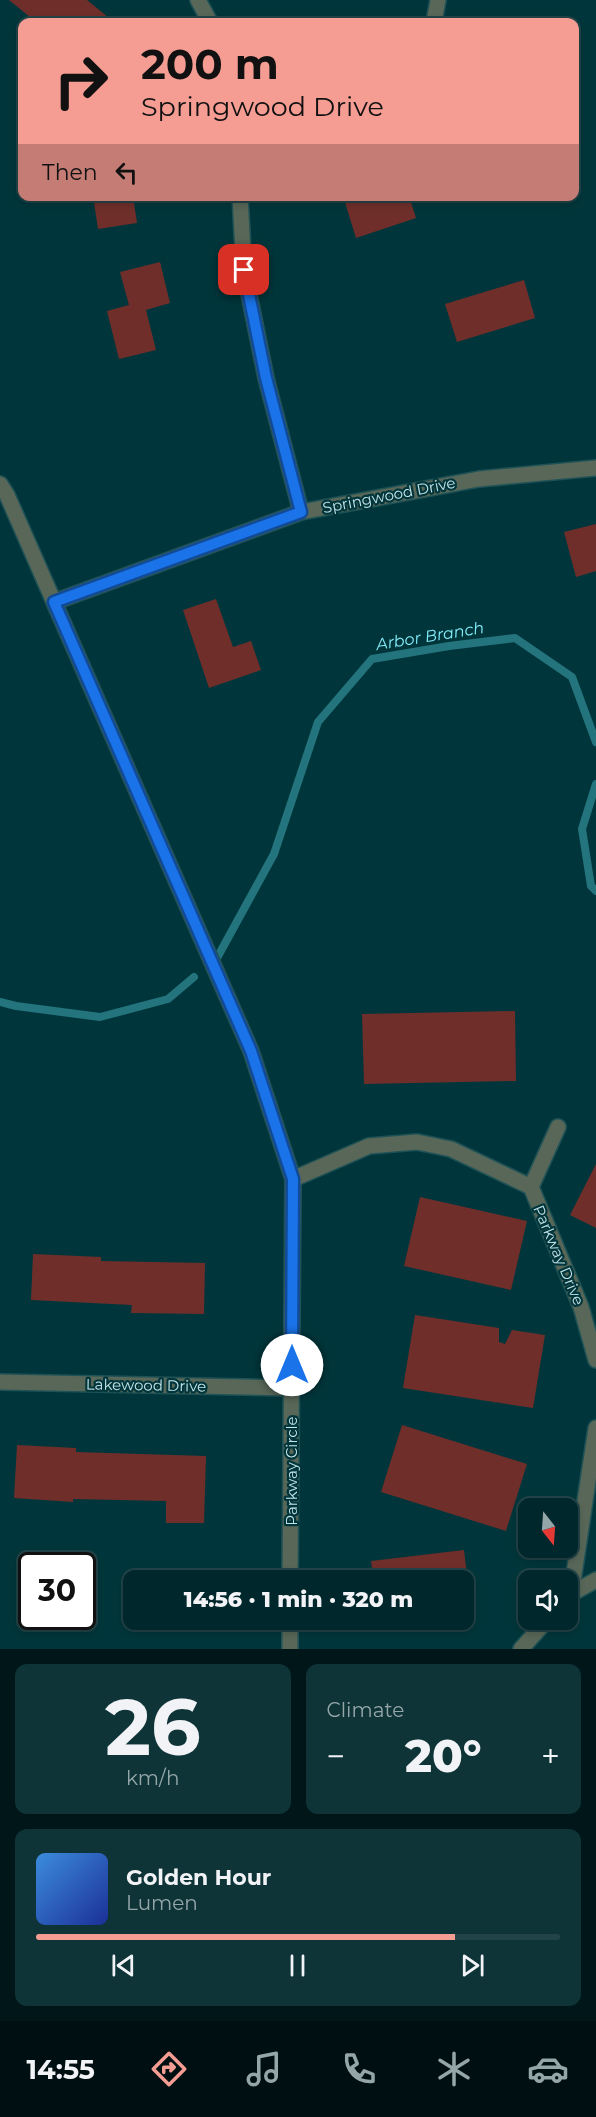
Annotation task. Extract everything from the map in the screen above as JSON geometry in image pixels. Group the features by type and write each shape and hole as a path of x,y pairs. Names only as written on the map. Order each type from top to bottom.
{"street":[{"path":"198,0 208,18"},
{"path":"435,18 438,0"},
{"path":"240,201 244,270 266,378 301,512"},
{"name":"Springwood Drive","path":"54,602 301,512 479,479 596,468"},
{"name":"Parkway Circle","path":"0,484 7,495 251,1051 293,1179 290,1570"},
{"path":"531,1187 558,1127"},
{"name":"Parkway Drive","path":"293,1179 369,1146 417,1142 451,1149 531,1187 581,1306 596,1360"},
{"name":"Lakewood Drive","path":"0,1382 291,1388"},
{"path":"573,1570 596,1428"},
{"path":"578,1591 596,1580"},
{"path":"290,1630 290,1649"},
{"path":"520,1649 538,1630"}],"building":[{"path":"9,0 87,0 109,18 31,18"},
{"path":"94,201 134,201 137,223 98,229"},
{"path":"345,201 411,201 416,218 356,238"},
{"path":"160,262 170,303 146,310 156,350 119,359 107,311 129,305 120,272"},
{"path":"524,280 535,318 457,342 445,304"},
{"path":"596,524 596,571 576,577 564,532"},
{"path":"216,599 233,647 251,641 261,670 209,688 183,610"},
{"path":"515,1011 516,1081 364,1084 362,1014"},
{"path":"596,1164 596,1228 570,1215"},
{"path":"420,1197 527,1221 511,1290 404,1266"},
{"path":"33,1254 101,1257 101,1261 205,1263 204,1314 131,1313 132,1305 31,1300"},
{"path":"415,1315 499,1328 499,1342 505,1344 512,1330 545,1335 533,1408 403,1388"},
{"path":"402,1425 527,1464 506,1531 381,1492"},
{"path":"17,1445 76,1448 76,1452 206,1456 204,1523 166,1523 166,1501 73,1499 73,1502 14,1498"},
{"path":"464,1550 466,1570 372,1570 371,1561"}],"waterway":[{"name":"Arbor Branch","path":"217,958 274,854 318,722 372,659 515,638 572,677 596,742"},
{"name":"Arbor Branch","path":"596,784 582,829 591,886 596,891"},
{"name":"Arbor Branch","path":"0,1002 100,1017 168,999 194,977"}],"route":[{"path":"244,270 266,378 301,512 54,602 251,1051 293,1179 292,1365"}]}
